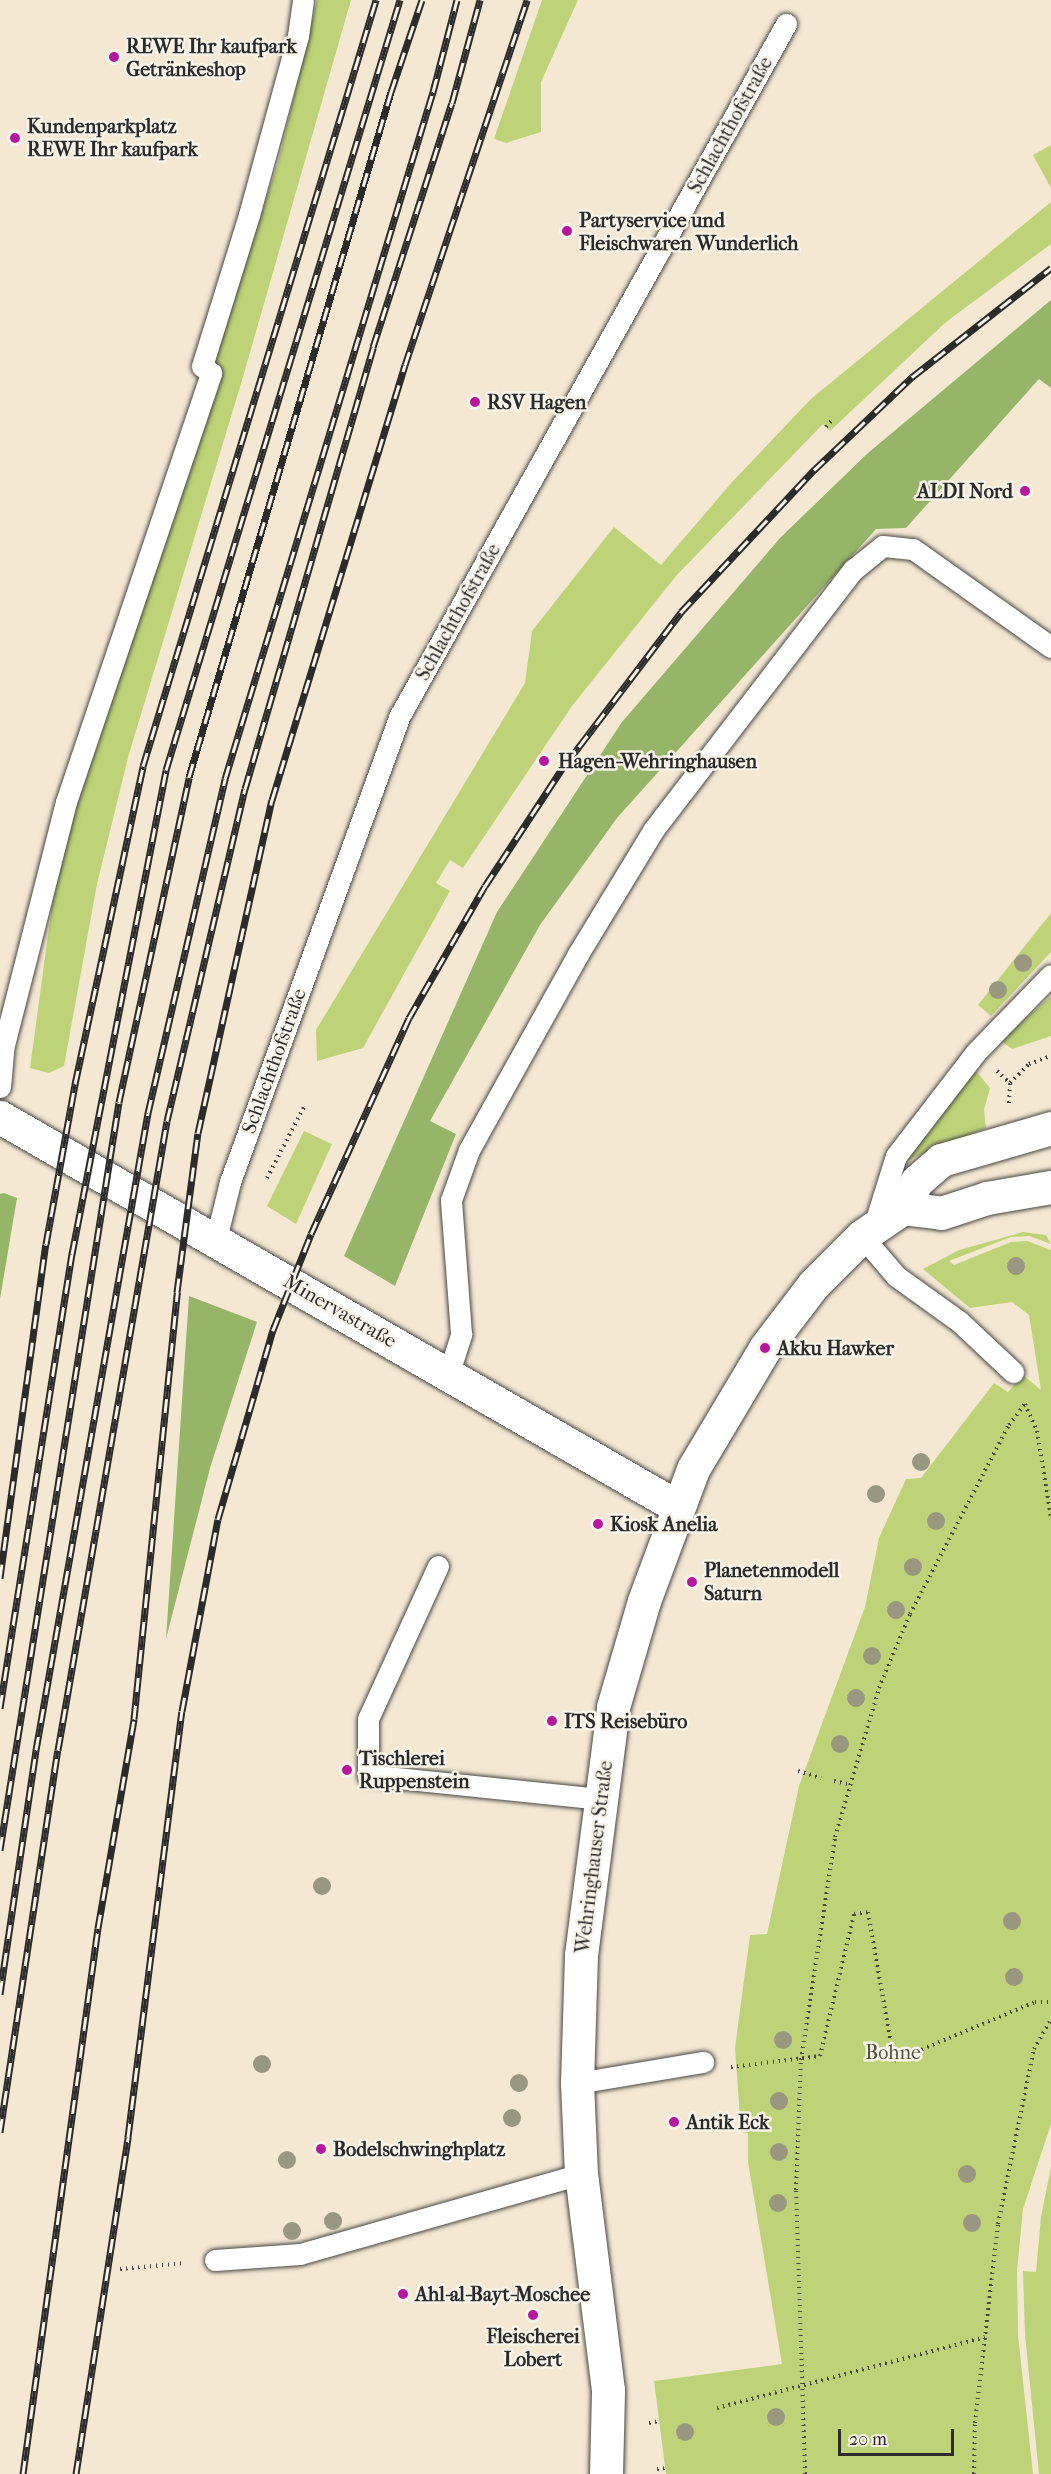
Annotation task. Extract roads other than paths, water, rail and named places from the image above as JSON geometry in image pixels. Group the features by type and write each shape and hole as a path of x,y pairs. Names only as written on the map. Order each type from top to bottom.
{"street":[{"name":"Minervastraße","path":"0,1118 449,1372 678,1507"},
{"path":"1051,1128 941,1160 917,1181 903,1208 941,1213 987,1198 1051,1187"},
{"name":"Wehringhauser Straße","path":"606,2474 608,2390 581,2175 577,2082 581,1955 599,1800 613,1707 644,1601 693,1469 765,1348 813,1285 868,1231 903,1208"}],"lane":[{"path":"0,1087 3,1049 66,802 211,373 202,366 252,204 298,36 303,0"},
{"name":"Schlachthofstraße","path":"216,1239 230,1182 399,717 786,24"},
{"path":"449,1372 461,1334 452,1200 469,1150 578,954 654,829 854,570 883,546 913,549 1051,647"},
{"name":"Wehringhauser Straße","path":"868,1231 896,1156 976,1052 1051,975"},
{"path":"868,1231 896,1276 960,1322 1014,1372"},
{"path":"438,1566 368,1719 368,1775 599,1800"},
{"path":"577,2082 704,2062"},
{"path":"215,2260 300,2254 581,2175"}],"railway":[{"path":"0,1578 46,1244 75,1084 143,766 376,0"},
{"path":"0,1708 72,1254 166,770 400,0"},
{"path":"0,1850 119,1102 189,777 391,92 422,0"},
{"path":"0,1994 36,1750 148,1113 225,779 433,92 457,0"},
{"path":"0,2132 58,1750 167,1121 245,789 373,347 452,103 480,0"},
{"path":"23,2474 98,1928 134,1719 177,1292 198,1133 272,800 405,365 527,0"},
{"path":"76,2474 128,2137 182,1711 218,1519 273,1330 311,1234 409,1018 485,886 562,769 681,612 814,470 912,377 1051,268"}],"place":[{"name":"REWE Ihr kaufpark Getränkeshop","path":"114,57"},
{"name":"Kundenparkplatz REWE Ihr kaufpark","path":"15,138"},
{"name":"Partyservice und Fleischwaren Wunderlich","path":"567,231"},
{"name":"RSV Hagen","path":"475,402"},
{"name":"ALDI Nord","path":"1025,491"},
{"name":"Hagen-Wehringhausen","path":"544,761"},
{"name":"Akku Hawker","path":"765,1348"},
{"name":"Kiosk Anelia","path":"598,1524"},
{"name":"Planetenmodell Saturn","path":"692,1582"},
{"name":"ITS Reisebüro","path":"552,1721"},
{"name":"Tischlerei Ruppenstein","path":"347,1770"},
{"name":"Antik Eck","path":"674,2122"},
{"name":"Bodelschwinghplatz","path":"321,2149"},
{"name":"Ahl-al-Bayt-Moschee","path":"403,2294"},
{"name":"Fleischerei Lobert","path":"533,2315"}],"park label":[{"name":"Bohne","path":"893,2052"}]}
